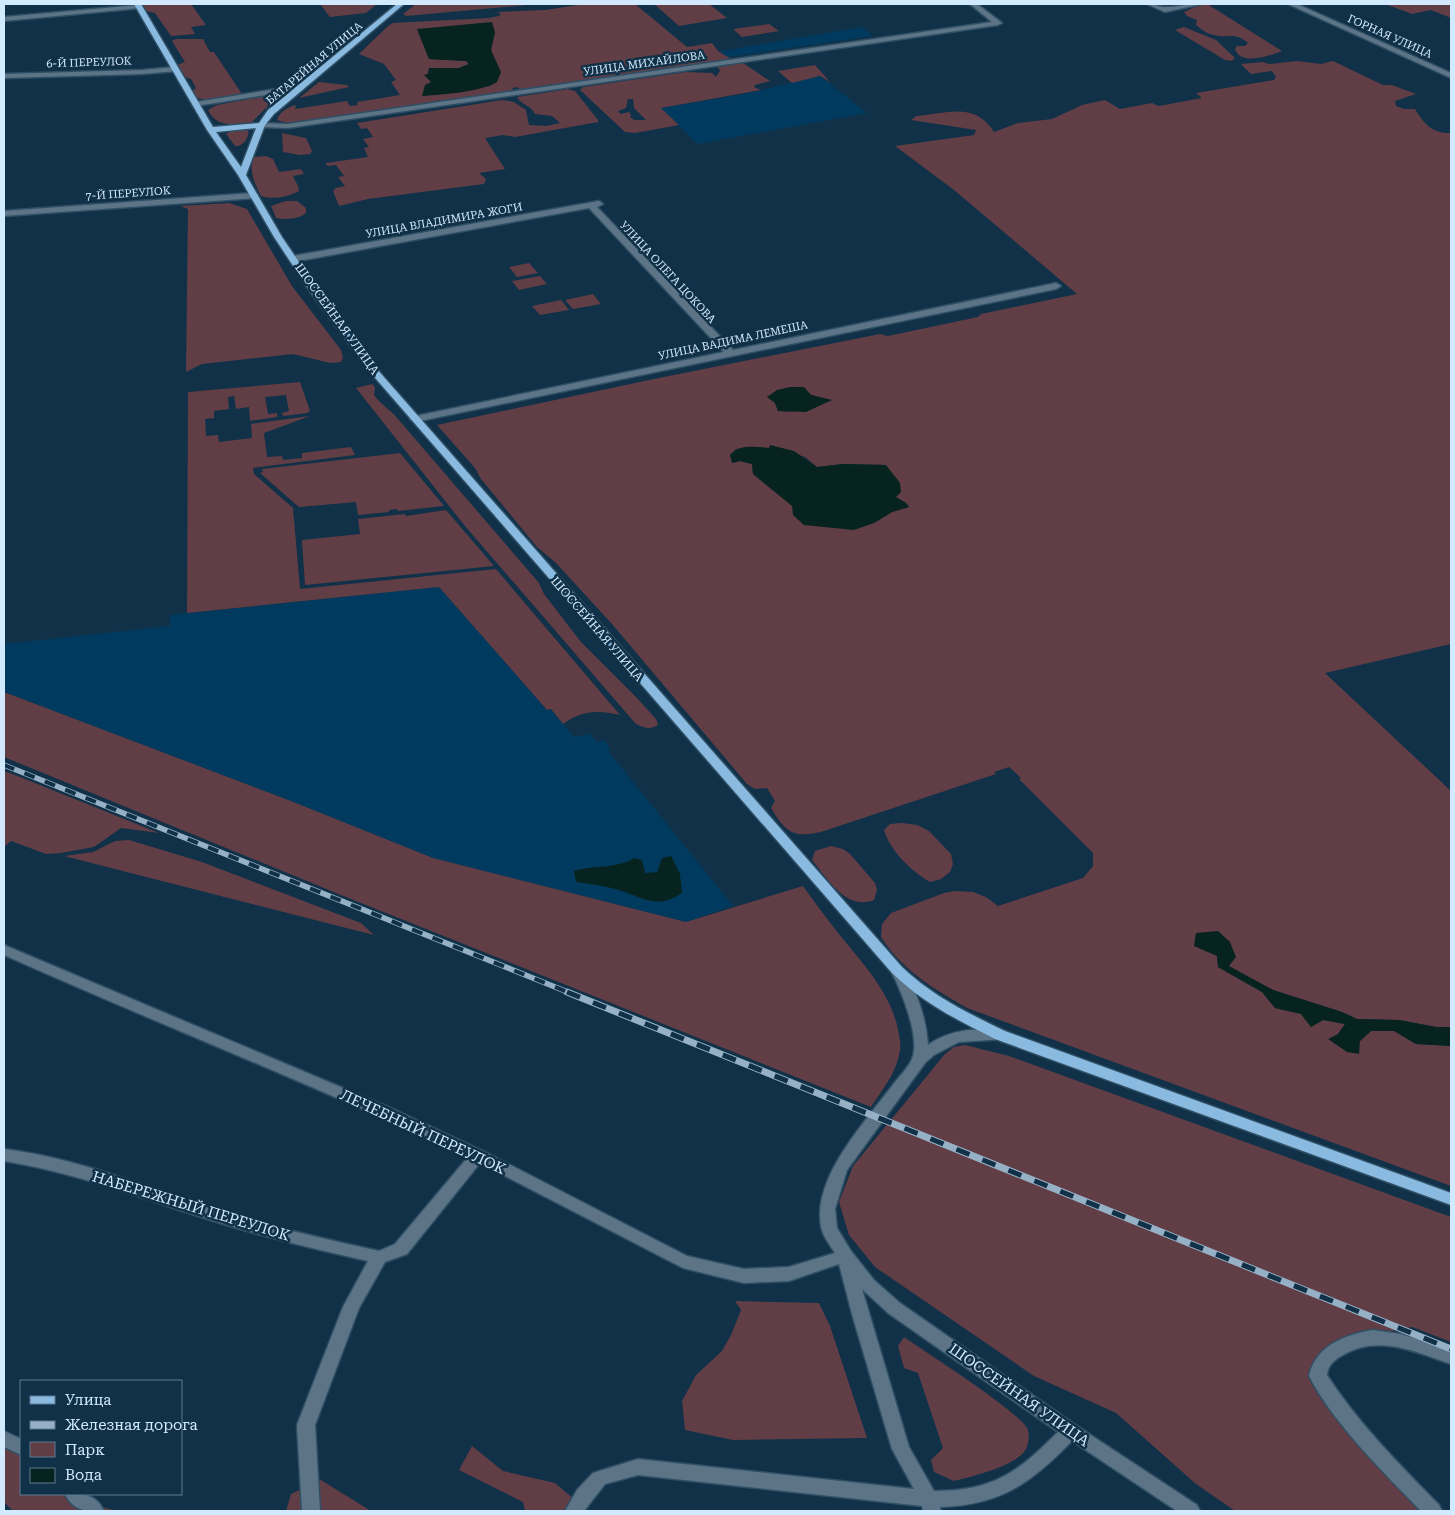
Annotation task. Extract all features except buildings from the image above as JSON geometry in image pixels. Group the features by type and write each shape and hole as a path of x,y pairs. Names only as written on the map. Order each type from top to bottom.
{"main road":[{"name":"БАТАРЕЙНАЯ УЛИЦА","path":"242,176 261,125 272,112 401,4"},
{"name":"ШОССЕЙНАЯ УЛИЦА","path":"138,5 211,130 312,288 373,370 898,970"},
{"path":"211,130 261,125"},
{"path":"898,970 942,1006 1000,1035 1451,1199"}],"street":[{"name":"УЛИЦА МИХАЙЛОВА","path":"261,125 288,126 998,23 973,4"},
{"path":"1151,4 1165,10 1198,4"},
{"name":"ГОРНАЯ УЛИЦА","path":"1292,4 1451,76"},
{"path":"4,19 138,5"},
{"name":"6-Й ПЕРЕУЛОК","path":"4,76 142,72 175,69"},
{"path":"196,104 301,87"},
{"name":"7-Й ПЕРЕУЛОК","path":"4,214 253,196"},
{"name":"УЛИЦА ВЛАДИМИРА ЖОГИ","path":"293,258 594,204"},
{"name":"УЛИЦА ОЛЕГА ЦОКОВА","path":"594,204 730,354"},
{"name":"УЛИЦА ВАДИМА ЛЕМЕША","path":"415,419 1056,286"},
{"name":"ЛЕЧЕБНЫЙ ПЕРЕУЛОК","path":"4,950 101,993 390,1114 478,1155 682,1262 744,1276 789,1274 850,1263"},
{"name":"ШОССЕЙНАЯ УЛИЦА","path":"898,970 906,984 918,1015 920,1059 840,1168 827,1209 829,1228 850,1263 868,1285 894,1308 1071,1431 1191,1511"},
{"path":"920,1059 931,1049 950,1038 980,1033 1000,1035"},
{"name":"НАБЕРЕЖНЫЙ ПЕРЕУЛОК","path":"4,1155 116,1181 220,1217 379,1258"},
{"path":"311,1511 306,1425 352,1307 379,1258 401,1249 478,1155"},
{"path":"850,1263 860,1314 901,1450 930,1505"},
{"path":"1433,1511 1390,1467 1320,1381 1318,1376 1319,1366 1325,1356 1346,1345 1374,1336 1411,1343 1451,1357"},
{"path":"574,1511 583,1496 599,1478 638,1467 930,1505 969,1498 993,1491 1026,1474 1071,1431"},
{"path":"4,1438 20,1447"},
{"path":"75,1495 95,1511"}],"shaded area":[{"path":"862,27 873,36 721,58 721,51"},
{"path":"820,76 867,113 697,144 660,108 740,95"},
{"path":"439,587 547,710 551,709 574,737 590,734 597,742 604,740 611,750 608,751 733,906 686,922 433,858 291,801 4,692 4,644 170,626 170,615"}],"green space":[{"path":"140,4 191,4 206,25 191,27 195,34 171,36 155,13 145,11"},
{"path":"320,4 377,4 366,13 330,17"},
{"path":"416,4 539,4 406,16 403,14"},
{"path":"585,4 635,4 687,47 712,43 718,51 731,59 520,90 518,87 513,88 512,91 287,123 277,120 285,110 296,105 295,109 347,101 350,106 358,105 357,102 400,95 391,82 396,80 384,64 359,54 393,23 489,18 501,14 497,12 545,10","holes":["417,29 495,32 491,50 497,82 490,86 444,94 425,75 428,74 429,68 459,68 469,64 466,61 429,59"]},
{"path":"654,4 709,4 727,18 679,26"},
{"path":"1207,4 1282,51 1256,58 1243,57 1238,54 1235,49 1237,46 1245,46 1248,43 1243,39 1211,34 1196,25 1197,20 1187,16 1184,12 1199,5"},
{"path":"1385,4 1451,4 1451,18 1431,10 1412,14"},
{"path":"769,24 779,31 742,37 733,29"},
{"path":"1184,27 1216,40 1235,58 1232,61 1225,60 1175,30"},
{"path":"176,39 203,39 210,52 214,52 242,94 206,100 197,98 192,91 196,88 191,79 185,77 177,65 185,62 172,41"},
{"path":"1297,61 1321,64 1333,61 1383,85 1392,85 1416,94 1395,101 1396,106 1404,109 1415,109 1422,119 1434,130 1451,133 1451,644 1325,673 1451,791 1451,1027 1436,1027 1399,1020 1357,1019 1342,1012 1273,990 1228,966 1217,957 1218,967 1262,992 1275,1008 1301,1014 1311,1027 1323,1020 1345,1024 1338,1034 1360,1041 1371,1031 1394,1031 1416,1044 1451,1046 1451,1186 967,1008 920,978 889,949 881,937 882,924 891,913 944,893 955,891 973,892 986,897 998,906 1083,878 1093,866 1093,853 1009,767 994,772 996,774 824,831 805,834 792,832 781,823 771,808 775,801 767,788 755,789 747,784 612,624 556,563 537,547 481,479 475,468 437,425 880,334 888,336 1077,294 954,190 895,146 974,135 976,130 911,120 916,116 949,112 969,113 978,116 986,122 994,132 1018,123 1052,119 1082,105 1105,100 1120,109 1152,103 1159,106 1202,98 1196,93 1274,80 1276,77 1272,71 1251,74 1241,64 1263,62 1269,64","holes":["806,391 811,395 831,400 805,410 778,411 775,403 767,396","747,447 769,448 805,457 817,467 843,464 886,465 895,497 906,503 909,507 892,512 874,523 793,506 753,474 752,464 740,461 733,463 730,455 736,449"]},
{"path":"743,63 770,81 755,85 754,87 761,90 661,108 679,125 635,133 625,132 580,90 583,87 686,72 712,73 716,77 720,71 718,67","holes":["628,99 633,99 634,108 646,120 634,120 630,117 629,112 621,114 618,111 626,108"]},
{"path":"815,65 830,82 820,76 792,83 778,71"},
{"path":"319,82 347,85 349,87 299,98"},
{"path":"568,89 575,91 598,122 515,137 503,135 485,138 505,169 479,173 486,179 484,184 368,199 339,206 333,191 336,188 345,186 338,177 344,176 336,165 327,166 326,163 368,157 364,148 369,147 363,139 373,137 367,128 361,129 357,123 502,100 514,102 526,110 529,125 546,126 560,123 552,116 535,114 517,97"},
{"path":"271,95 276,97 275,99 251,123 226,124 216,120 208,110 217,105"},
{"path":"248,129 247,138 238,146 235,146 226,134 233,130"},
{"path":"282,133 306,138 312,151 310,154 300,155 283,152"},
{"path":"266,156 273,159 279,172 301,169 304,174 293,176 299,191 280,197 270,198 261,196 253,177 252,162 254,157"},
{"path":"286,201 297,201 306,208 306,213 300,217 276,218 271,206"},
{"path":"229,203 247,209 292,286 341,350 343,358 341,362 330,363 293,354 202,364 186,372 188,209 180,206"},
{"path":"529,263 538,273 517,277 509,267"},
{"path":"540,276 547,284 519,290 512,281"},
{"path":"593,294 601,304 573,309 565,300"},
{"path":"561,300 569,310 540,315 532,306"},
{"path":"300,382 310,411 307,413 283,416 282,413 289,411 286,395 265,397 268,414 277,413 277,417 250,421 249,407 236,409 234,396 228,397 229,409 214,411 214,418 205,419 206,436 218,435 219,442 252,438 251,424 310,416 264,433 267,457 282,456 283,460 302,458 302,453 351,447 355,455 253,468 254,474 293,508 300,589 496,569 620,715 590,712 570,719 563,724 551,709 547,710 439,587 187,613 188,392"},
{"path":"372,384 375,387 374,395 377,399 395,416 539,583 544,594 581,642 636,697 656,719 658,725 646,728 635,723 465,526 356,388"},
{"path":"400,453 444,506 398,511 397,509 389,510 389,512 358,515 356,502 299,507 260,473 263,472 262,469"},
{"path":"446,510 494,566 305,585 302,540 360,534 358,519 405,514 406,516"},
{"path":"4,692 291,801 433,858 686,922 803,886 883,991 896,1020 900,1042 896,1066 871,1107 341,895 4,757"},
{"path":"4,771 159,833 121,828 94,847 61,853 46,854 11,841 4,847"},
{"path":"890,824 917,825 929,831 951,854 953,864 950,872 941,879 930,882 916,873 902,860 891,846 884,830"},
{"path":"129,840 202,862 361,923 374,935 64,856 93,852 115,841"},
{"path":"831,846 843,849 850,854 875,883 877,890 874,900 864,902 846,897 824,876 812,860 815,851"},
{"path":"965,1045 1009,1056 1451,1217 1451,1342 1412,1327 1358,1336 1326,1348 1315,1360 1311,1379 1424,1511 1235,1511 1196,1484 1116,1413 1034,1376 875,1267 849,1235 839,1202 853,1166 945,1054 954,1047"},
{"path":"735,1301 819,1303 830,1326 867,1438 733,1440 685,1430 682,1401 696,1375 722,1351 731,1335 741,1310"},
{"path":"904,1337 992,1397 1022,1422 1028,1430 1029,1436 1028,1445 1019,1457 981,1474 954,1481 934,1472 931,1460 943,1448 918,1373 904,1368 898,1346"},
{"path":"4,1446 20,1455 20,1495 64,1495 79,1508 102,1507 117,1511 13,1511 4,1502"},
{"path":"472,1446 503,1471 555,1483 575,1500 571,1511 525,1511 523,1502 459,1470"},
{"path":"321,1480 371,1511 286,1511 291,1494"}],"water":[{"path":"492,22 495,32 491,50 501,72 497,82 470,91 422,96 425,85 431,82 424,75 428,74 429,68 459,68 469,64 466,61 429,59 417,29"},
{"path":"790,387 804,387 811,395 832,400 806,412 778,411 775,403 767,397 777,390"},
{"path":"770,445 794,451 817,467 843,464 886,465 900,483 901,492 896,497 909,507 892,512 874,523 854,530 804,525 793,515 792,506 753,474 752,464 740,461 732,463 730,455 739,449 748,447 769,448"},
{"path":"671,856 680,874 682,893 665,901 650,901 614,889 576,882 574,871 620,864 634,858 642,860 645,873 657,872 662,858"},
{"path":"1218,931 1230,942 1236,957 1229,966 1273,990 1342,1012 1357,1019 1399,1020 1436,1027 1451,1027 1451,1046 1416,1044 1394,1031 1371,1031 1360,1041 1359,1054 1347,1052 1328,1039 1338,1034 1345,1024 1323,1020 1311,1027 1301,1014 1275,1008 1262,992 1218,967 1217,956 1194,946 1196,933"}],"railway":[{"path":"4,765 570,993"},
{"path":"567,992 1451,1349"}]}
